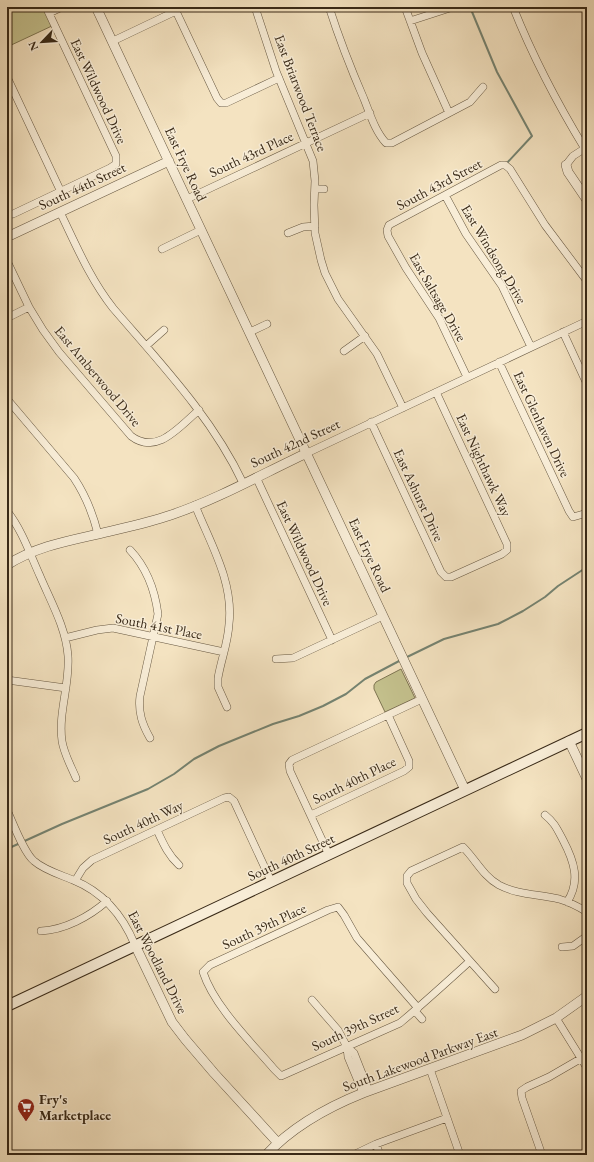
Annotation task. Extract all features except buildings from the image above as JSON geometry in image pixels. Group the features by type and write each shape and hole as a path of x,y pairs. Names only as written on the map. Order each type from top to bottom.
{"main road":[{"name":"South 40th Street","path":"7,1006 587,733"}],"street":[{"path":"47,10 62,7"},
{"name":"East Frye Road","path":"96,7 465,790"},
{"name":"East Briarwood Terrace","path":"255,7 279,78 313,161 315,170 314,226 321,260 338,299 365,336 384,366 403,408"},
{"path":"329,7 342,46 370,114 381,138 386,144 392,143 470,102 483,87"},
{"path":"405,7 422,53 449,113"},
{"path":"483,7 490,7"},
{"path":"513,7 522,31 550,89 586,148 573,156 566,165 568,172 587,200"},
{"path":"410,22 450,8"},
{"path":"112,41 175,9 217,98 221,103 279,78"},
{"name":"East Wildwood Drive","path":"47,10 116,156 116,164 110,168 61,192"},
{"path":"7,77 61,192 13,214 7,215"},
{"name":"South 43rd Place","path":"187,199 305,142 370,114"},
{"name":"South 44th Street","path":"7,237 169,162"},
{"name":"South 43rd Street","path":"387,230 389,225 501,165 505,165 510,169 531,204 553,236 587,281"},
{"path":"315,189 324,189"},
{"name":"East Windsong Drive","path":"445,195 466,234 502,286 531,347"},
{"path":"60,212 93,280 110,304 199,410 223,444 243,483"},
{"path":"288,233 303,227 314,226"},
{"path":"162,249 201,230"},
{"name":"East Saltsage Drive","path":"387,230 388,236 406,268 439,318 467,377"},
{"name":"East Amberwood Drive","path":"7,261 29,307 43,330 59,352 127,432 137,441 145,443 160,442 199,410"},
{"path":"7,318 29,307"},
{"name":"South 42nd Street","path":"7,565 46,546 158,519 195,505 587,321"},
{"path":"250,332 267,324"},
{"path":"146,346 164,330"},
{"path":"563,332 587,384"},
{"path":"344,351 365,336"},
{"name":"East Glenhaven Drive","path":"499,362 569,511 573,517 587,513"},
{"name":"East Nighthawk Way","path":"436,392 507,544 507,550 502,554 451,577 446,577"},
{"path":"7,399 83,490 90,505 98,534"},
{"name":"East Ashurst Drive","path":"371,422 441,572 446,577"},
{"name":"East Wildwood Drive","path":"256,477 332,640"},
{"path":"195,505 226,583 230,610 230,624 218,678 218,687 226,707"},
{"path":"7,511 17,526 30,553 65,638 68,662 61,726 66,755 76,778"},
{"path":"130,550 139,560 145,571 157,603 158,614 140,696 139,707 141,718 150,738"},
{"path":"276,659 294,658 383,616"},
{"name":"South 41st Place","path":"65,638 97,630 113,628 224,652"},
{"path":"7,680 66,688"},
{"path":"329,855 290,771 289,764 292,760 422,699"},
{"name":"South 40th Place","path":"311,815 404,771 408,767 409,761 388,715"},
{"path":"570,742 587,779"},
{"name":"South 40th Way","path":"75,881 83,868 92,860 229,797 234,801 271,882"},
{"name":"East Woodland Drive","path":"7,810 30,857 38,864 82,884 106,901 126,926 172,1022 214,1073 278,1143"},
{"path":"545,815 554,823 570,853 574,866 576,878 572,895 567,902"},
{"path":"157,830 167,852 179,865"},
{"path":"495,989 423,909 407,883 407,876 411,872 463,847 488,877 509,890 558,899 587,912"},
{"path":"41,930 60,928 90,914 106,901"},
{"name":"South 39th Place","path":"281,1076 229,1016 206,982 203,972 210,966 328,910 338,907 357,938 416,1010"},
{"path":"562,947 573,946 587,936"},
{"name":"South 39th Street","path":"281,1076 400,1023 470,962"},
{"name":"South Lakewood Parkway East","path":"266,1155 278,1143 304,1124 327,1110 366,1092 522,1035 556,1018 587,996"},
{"path":"312,1000 338,1030 347,1047 348,1057 366,1092"},
{"path":"416,1010 422,1018"},
{"path":"556,1018 584,1057 587,1068"},
{"path":"542,1155 522,1098 521,1091 584,1057"},
{"path":"430,1069 460,1155"},
{"path":"353,1155 376,1144 447,1118"},
{"path":"376,1144 380,1155"}],"shaded area":[{"path":"7,7 46,7 54,25 7,47"},
{"path":"401,669 415,698 385,712 374,689 374,685 376,682"}],"waterway":[{"path":"470,7 497,72 532,136 506,164"},
{"path":"405,658 444,639 498,624 545,597 558,586 587,567"},
{"path":"7,849 62,824 148,789 174,774 194,759 219,746 323,706 346,694 365,679 401,660"}],"place":[{"name":"Fry's Marketplace","path":"26,1122"}]}
